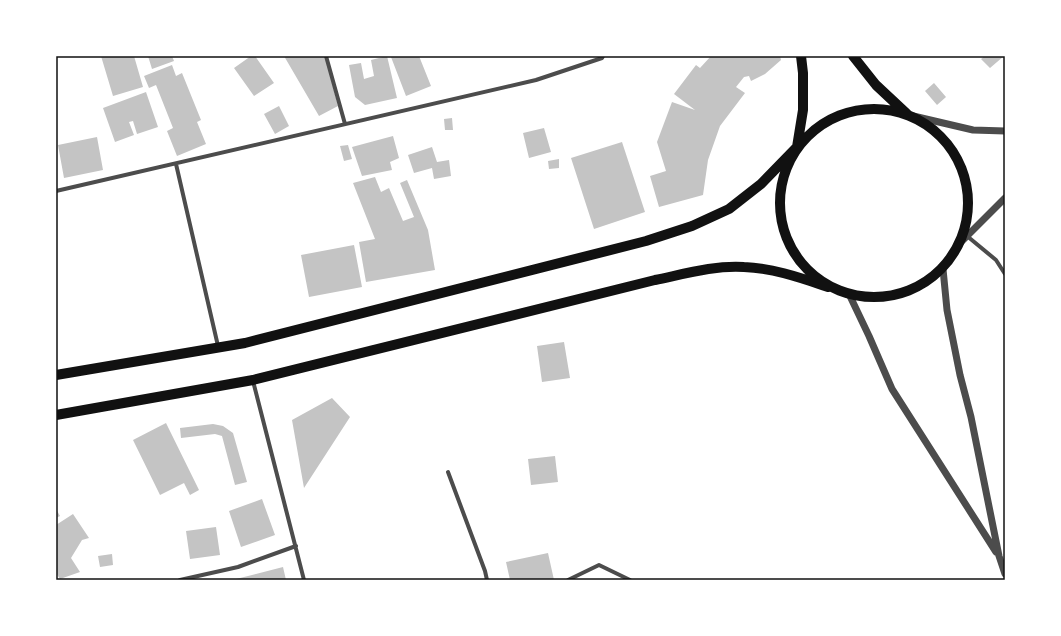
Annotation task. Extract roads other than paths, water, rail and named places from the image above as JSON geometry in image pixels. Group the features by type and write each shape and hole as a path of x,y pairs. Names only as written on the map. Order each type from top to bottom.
{"main road":[{"path":"801,56 803,73 803,110 797,147 783,176 779,208 786,240 803,267 828,287"},
{"path":"56,415 253,380 655,280 706,270 744,267 786,273 858,297 889,297 918,288 943,269 963,239 968,213 966,183 954,154 935,131 909,115 876,85 853,56"},
{"path":"56,375 252,341 646,241 692,226 729,209 761,184 820,125 848,112 878,108 909,115"}],"street":[{"path":"326,56 345,124"},
{"path":"56,191 536,80 602,58 603,56"},
{"path":"909,115 973,130 1005,131"},
{"path":"176,164 218,348"},
{"path":"1005,198 963,239 996,260 1005,274"},
{"path":"943,269 947,310 960,375 972,417 999,556 1005,574"},
{"path":"849,294 892,389 999,556"},
{"path":"253,380 304,580"},
{"path":"448,472 485,571 486,580"},
{"path":"180,580 238,567 296,546"},
{"path":"568,580 599,565 630,580"}]}
